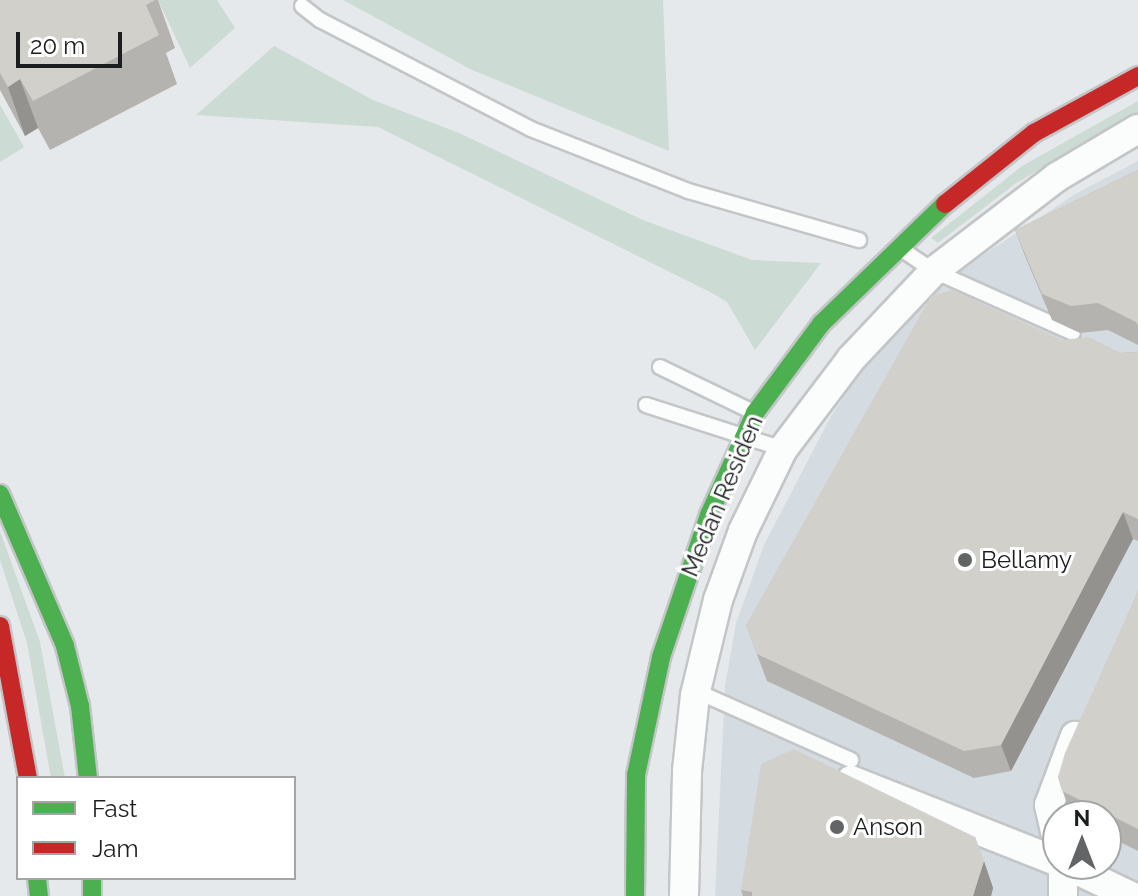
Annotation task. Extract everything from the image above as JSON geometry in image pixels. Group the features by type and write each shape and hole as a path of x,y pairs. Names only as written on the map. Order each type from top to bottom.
{"street":[{"name":"Medan Residen","path":"635,896 636,775 670,623 755,413 821,324 897,246 969,181 1034,133 1138,76"},
{"name":"Medan Residen","path":"684,896 687,771 696,691 718,600 743,531 783,449 851,359 934,271 1004,228 1138,129"},
{"path":"973,304 1079,351 1100,345"},
{"path":"0,494 65,646 80,706 88,776"},
{"path":"0,626 28,776"},
{"path":"1051,800 1085,715"},
{"path":"851,770 1042,855"},
{"path":"1096,880 1131,896"}],"lane":[{"path":"302,6 320,20 531,129 688,191 859,240"},
{"path":"897,246 934,271 1073,333"},
{"path":"660,367 755,413"},
{"path":"646,405 783,449"},
{"path":"696,691 851,770"}],"shaded area":[{"path":"158,0 217,0 235,28 190,68"},
{"path":"343,0 663,0 669,151 472,70"},
{"path":"274,46 373,100 459,133 643,220 752,260 821,263 755,350 727,302 712,293 378,127 196,115"},
{"path":"1138,101 1138,116 1098,134 1015,184 938,243 931,238 1022,166"},
{"path":"0,105 24,147 0,162"},
{"path":"1138,161 1138,896 715,896 725,686 736,623 764,545 831,416 872,354 942,282 1077,193"},
{"path":"0,531 40,642 65,776 51,776 27,643 0,560"}],"building":[{"path":"0,0 155,0 146,5 159,35 33,101 20,79 8,87 0,73"},
{"path":"1138,170 1138,326 1136,322 1098,303 1071,306 1042,294 1015,230"},
{"name":"Bellamy","path":"953,290 1062,340 1089,337 1121,353 1138,350 1138,519 1123,512 1001,745 964,751 757,654 746,625 931,296"},
{"path":"1138,591 1138,829 1122,821 1122,800 1080,800 1062,791 1058,777 1065,753"},
{"name":"Anson","path":"794,749 975,837 984,861 973,896 752,896 752,892 741,890 761,764"}],"traffic: fast":[{"path":"635,896 636,775 661,657 709,515 755,413 821,324 945,204"},
{"path":"0,494 65,646 80,706 88,776"},
{"path":"37,880 39,896"},
{"path":"92,880 92,896"}],"traffic: jam":[{"path":"945,204 1034,133 1138,76"},
{"path":"0,626 28,776"}],"place":[{"name":"Bellamy","path":"965,560"},
{"name":"Anson","path":"837,827"}]}
